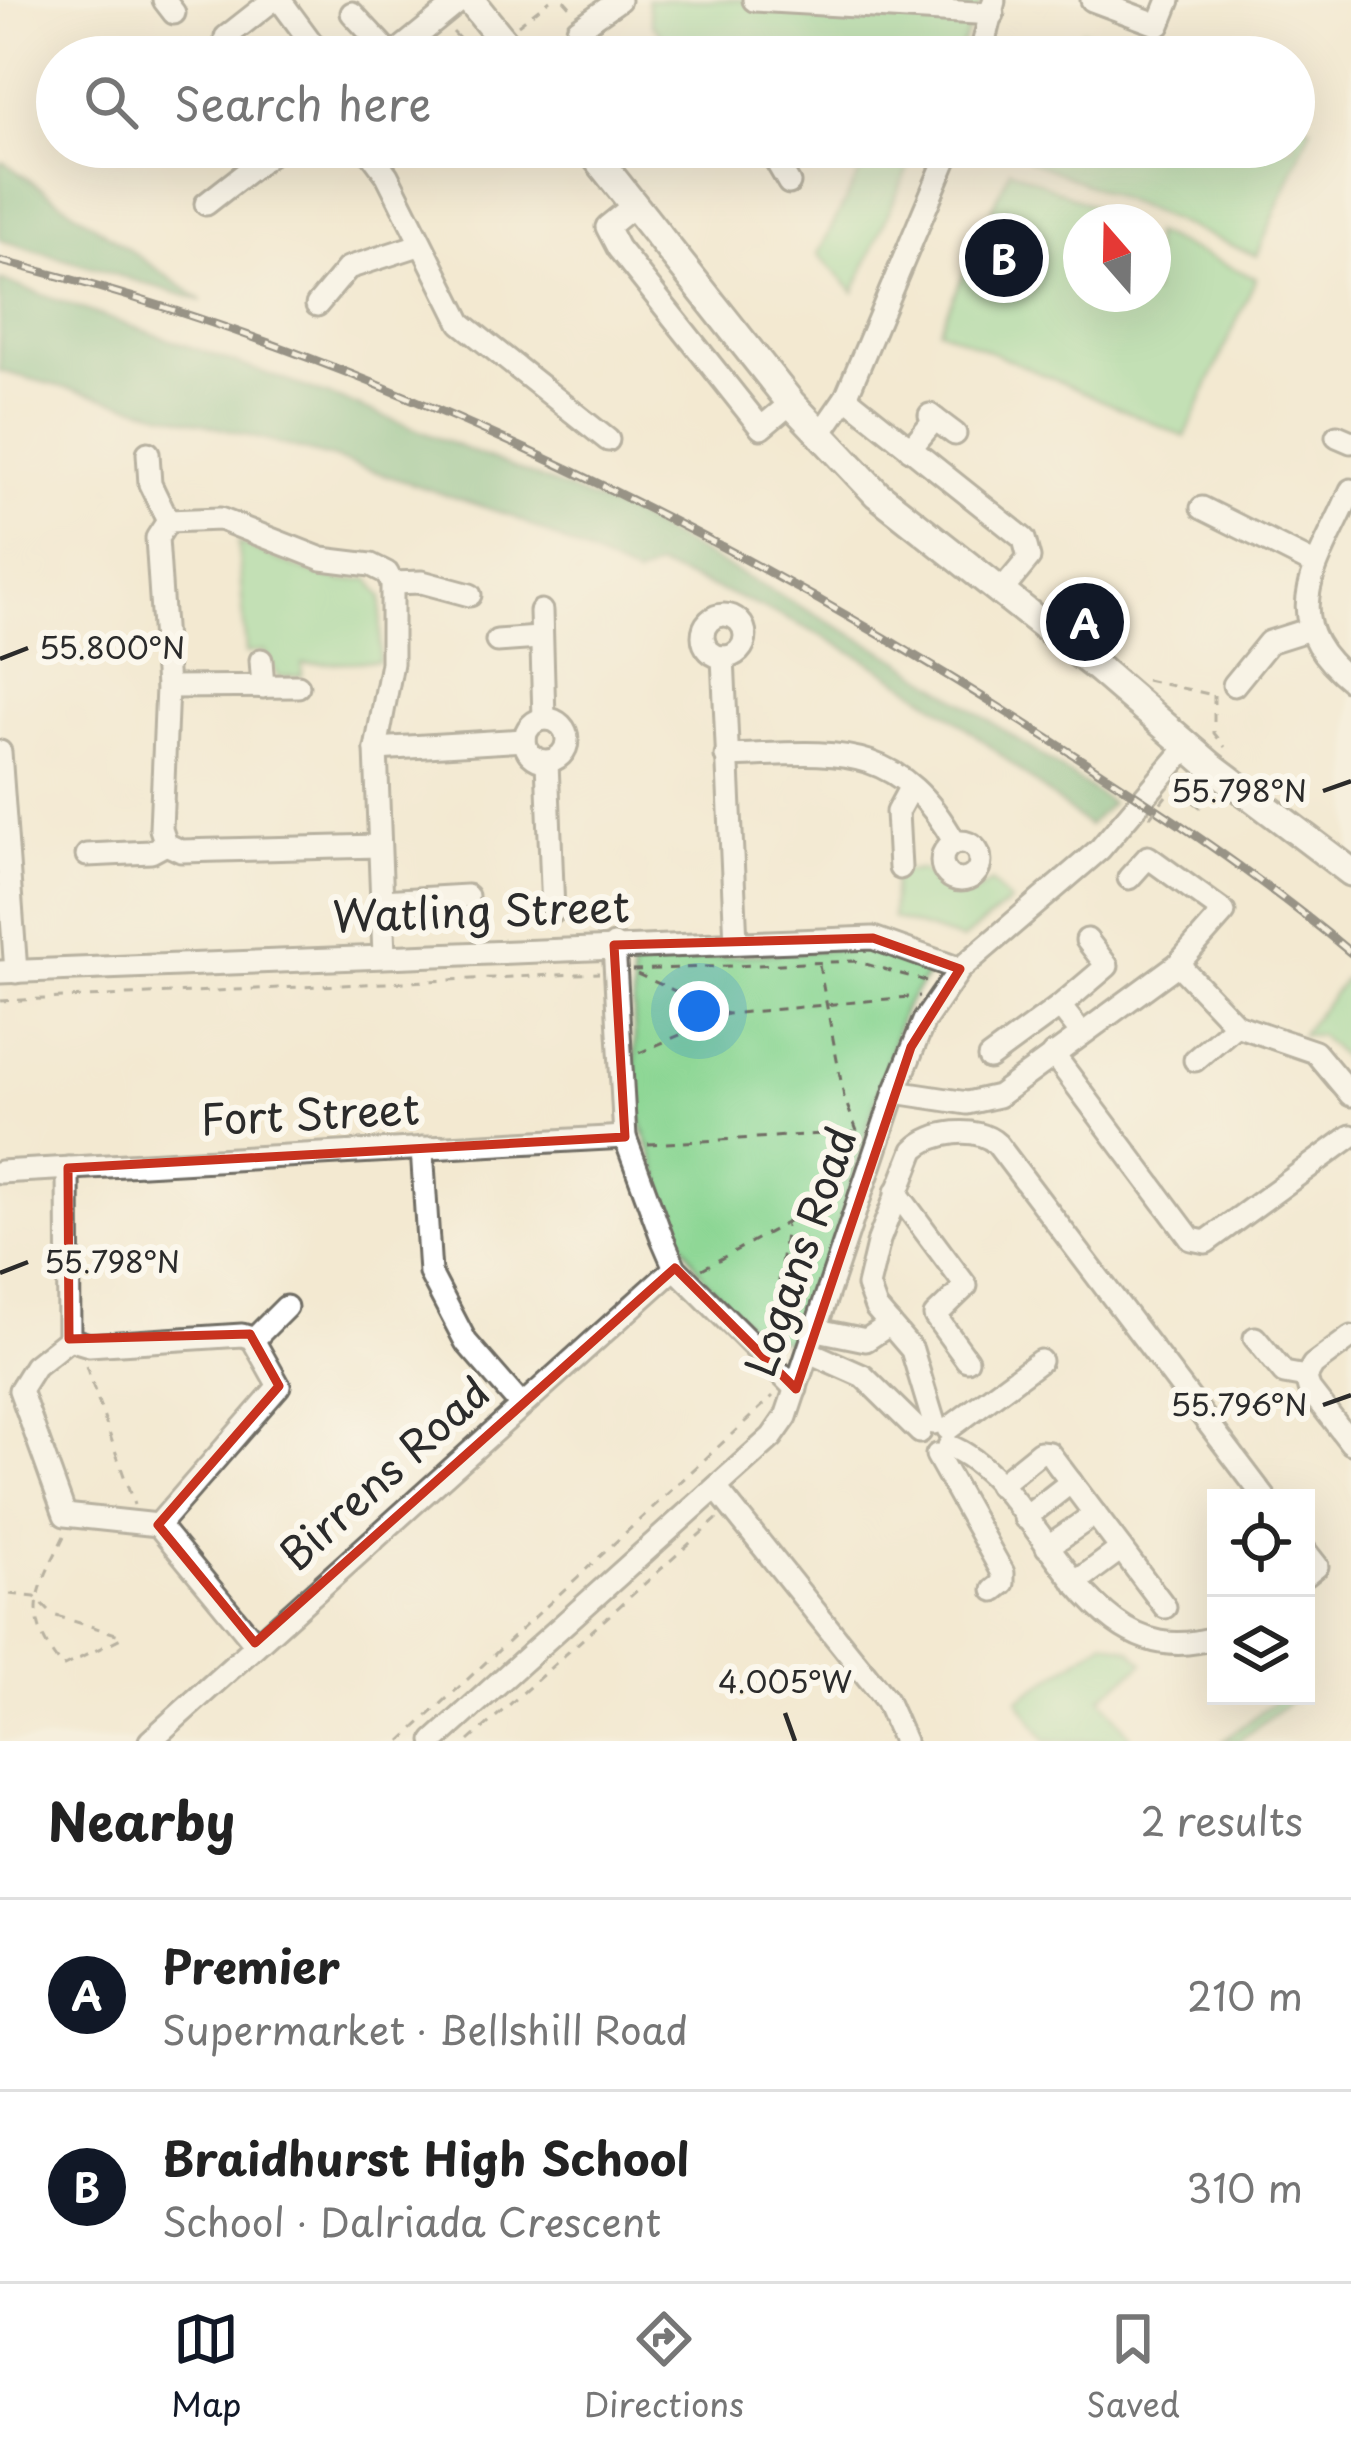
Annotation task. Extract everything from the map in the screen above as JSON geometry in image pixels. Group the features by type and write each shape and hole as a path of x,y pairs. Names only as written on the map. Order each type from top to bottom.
{"main road":[{"path":"470,0 499,36"},
{"path":"605,168 791,403 877,494 1187,747 1351,872"}],"street":[{"path":"227,36 277,0 305,36"},
{"path":"417,36 460,0"},
{"path":"583,36 578,29 619,0"},
{"path":"754,0 994,7 986,36"},
{"path":"1092,0 1160,25 1169,0"},
{"path":"352,13 373,36"},
{"path":"206,204 252,168"},
{"path":"382,168 461,323 608,440"},
{"path":"780,168 789,183"},
{"path":"819,436 846,397 942,168"},
{"path":"634,205 607,227 618,248 761,428 791,403"},
{"path":"317,305 348,268 419,245"},
{"path":"846,397 1030,548 1029,558 1001,592"},
{"path":"910,449 933,417 956,434"},
{"path":"148,453 149,484 168,521"},
{"path":"1351,490 1308,587 1310,629 1318,655 1351,681"},
{"path":"1202,508 1316,565"},
{"path":"168,521 220,519 322,559 371,565 387,573 392,583 392,662 376,748 384,956"},
{"path":"168,521 158,538 166,687 161,829 166,844 181,851 378,846"},
{"path":"392,583 422,582 470,595"},
{"path":"542,611 538,638 544,719"},
{"path":"1224,690 1269,642 1310,629"},
{"path":"497,640 538,638"},
{"path":"723,657 736,942"},
{"path":"261,660 263,687"},
{"path":"166,687 298,686"},
{"path":"544,719 557,722 568,739 560,757 547,762 534,758 525,740 532,724 544,719"},
{"path":"376,748 525,740"},
{"name":"Logans Road","path":"434,1741 772,1437 817,1330 910,1047 941,994 960,969 1100,849 1187,747"},
{"path":"0,752 8,972"},
{"path":"726,756 850,753 880,763 943,822 955,843"},
{"path":"547,762 553,912"},
{"path":"900,868 897,812 910,788"},
{"path":"87,855 151,852 166,844"},
{"path":"895,1092 967,1103 998,1096 1185,957 1224,912 1148,857 1129,878"},
{"path":"382,901 467,896"},
{"name":"Watling Street","path":"8,972 873,938 960,969"},
{"path":"989,1058 1107,966 1087,940"},
{"path":"614,945 623,971 620,1061 627,1141 680,1274 792,1386"},
{"path":"1185,957 1236,1025 1315,1052 1351,1095"},
{"path":"1060,1006 1081,1033"},
{"path":"1195,1060 1236,1025"},
{"path":"1054,1054 1191,1239 1206,1243 1351,1136"},
{"path":"994,1590 1003,1583 1003,1573 938,1437 912,1350 868,1286 885,1256 896,1192 909,1158 924,1141 964,1134 993,1139 1258,1489"},
{"name":"Fort Street","path":"0,1172 627,1141"},
{"path":"422,1148 430,1273 466,1342 521,1405"},
{"path":"68,1168 79,1342"},
{"path":"896,1192 966,1286 935,1316 967,1360"},
{"name":"Birrens Road","path":"150,1741 521,1405 680,1274"},
{"path":"253,1340 286,1307"},
{"path":"817,1330 866,1340 890,1324"},
{"path":"149,1524 279,1385 253,1340 242,1335 79,1342 35,1366 20,1390 65,1515 149,1524 255,1643"},
{"path":"1351,1337 1313,1365 1306,1377 1309,1389 1351,1443"},
{"path":"1255,1338 1284,1372 1306,1377"},
{"path":"809,1352 863,1376 938,1437 972,1455 1075,1583 1108,1616 1140,1635 1207,1640"},
{"path":"938,1437 1040,1361"},
{"path":"1000,1485 1044,1452 1165,1606"},
{"path":"1024,1518 1071,1482"},
{"path":"716,1487 886,1700 904,1741"},
{"path":"1047,1547 1095,1514"},
{"path":"1075,1583 1121,1549"}],"path":[{"path":"519,36 550,0"},
{"path":"1146,680 1224,690 1214,734 1226,745 1211,766"},
{"path":"1150,817 1173,787 1198,806"},
{"path":"0,1001 855,961 925,980 941,994"},
{"path":"819,962 824,1006 870,1178"},
{"path":"623,971 727,1013"},
{"path":"620,1061 727,1013 941,994"},
{"path":"680,1274 786,1223 870,1120"},
{"path":"627,1141 858,1134"},
{"path":"770,1366 786,1223"},
{"path":"79,1342 149,1524"},
{"path":"401,1741 792,1386"},
{"path":"469,1741 732,1505"},
{"path":"10,1594 35,1597 53,1615 123,1636 62,1667 40,1631 35,1597 74,1516"}],"highlighted area":[{"path":"873,938 960,969 911,1047 796,1389 675,1268 255,1643 158,1525 279,1386 250,1334 69,1339 68,1168 625,1137 614,945"}],"green space":[{"path":"647,0 982,0 966,36 663,36 652,24"},
{"path":"0,162 5,163 203,301 0,240"},
{"path":"862,168 908,168 854,292 818,254"},
{"path":"1047,168 1294,168 1257,256 1171,220 1171,204 1133,204"},
{"path":"1010,169 1089,204 1063,204 1063,312 1171,312 1171,241 1256,278 1185,437 939,329"},
{"path":"0,280 350,403 629,514 900,660 1111,803 1088,826 906,685 816,633 722,591 657,567 636,577 511,516 330,457 0,371"},
{"path":"238,543 342,581 369,579 382,597 379,661 302,664 302,676 278,677 264,651 246,653"},
{"path":"922,870 939,885 969,896 991,882 1010,902 962,940 892,918 894,872"},
{"path":"862,947 932,968 903,1010 802,1346 756,1333 704,1278 678,1236 637,1109 632,963"},
{"path":"1345,979 1351,984 1351,1065 1319,1035 1301,1035"},
{"path":"1105,1641 1131,1650 1144,1663 1101,1697 1130,1736 1126,1741 1046,1741 1018,1700"},
{"path":"1270,1705 1285,1705 1238,1741 1223,1741"}],"railway":[{"path":"0,261 266,342 530,451 659,514 785,581 1024,723 1232,861 1351,953"}],"place":[{"name":"Braidhurst High School","path":"1004,258"},
{"name":"Premier","path":"1085,622"}]}
